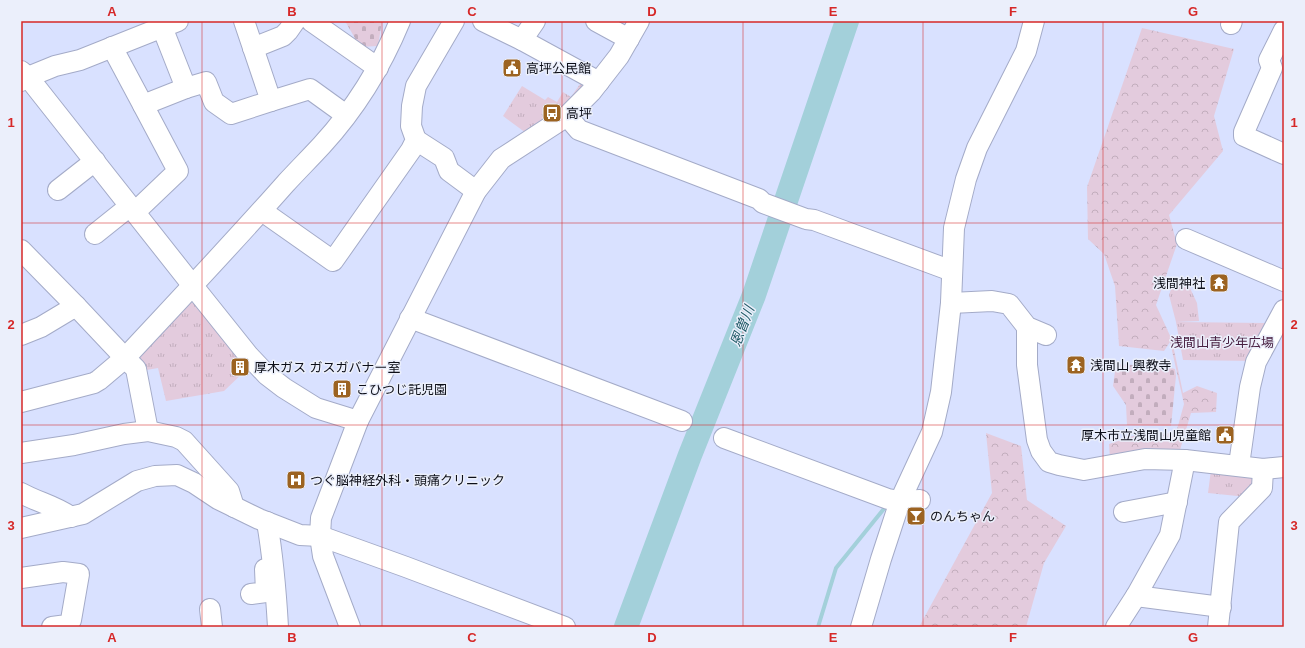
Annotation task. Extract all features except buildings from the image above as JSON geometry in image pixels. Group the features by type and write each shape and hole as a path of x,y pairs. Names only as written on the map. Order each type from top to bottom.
{"street":[{"path":"244,21 271,101"},
{"path":"253,48 283,36 295,21"},
{"path":"311,21 378,68"},
{"path":"21,402 94,383 124,358 262,211 283,176 322,145 346,115 378,68 400,21"},
{"path":"454,21 416,86 412,106 411,126 416,140 444,158 449,171 476,191"},
{"path":"484,21 599,82"},
{"path":"522,40 535,21"},
{"path":"596,21 629,39"},
{"path":"350,627 323,556 320,536 321,518 358,421 476,191 486,176 501,159 566,116 591,92 619,56 639,21"},
{"path":"861,627 900,502 932,432 941,392 951,303 954,228 966,179 977,148 1026,51 1034,21"},
{"path":"186,88 167,23 80,60 23,76 133,209 249,356 267,375 284,388 316,408 358,421"},
{"path":"1284,30 1269,60 1272,68 1244,132 1244,136 1284,154"},
{"path":"95,234 133,209 178,171 112,47"},
{"path":"143,105 186,88 206,82 214,102 236,120 271,101 310,89 346,115"},
{"path":"566,116 579,130 759,199 763,203 806,219 814,220 952,271"},
{"path":"262,211 333,261 411,150 416,140"},
{"path":"58,190 95,162"},
{"path":"1186,239 1284,281"},
{"path":"21,250 136,369 148,431"},
{"path":"951,303 992,301 1009,304 1027,327 1046,335"},
{"path":"21,335 41,327 76,306"},
{"path":"1239,465 1250,387 1256,362 1284,310"},
{"path":"410,318 682,421"},
{"path":"1027,327 1027,365 1037,440 1041,451 1049,462 1084,470 1145,459 1185,460 1239,465 1263,469 1284,467"},
{"path":"21,453 148,431 176,437 184,441 229,491 234,507"},
{"path":"724,438 888,500 900,502 920,500"},
{"path":"1116,627 1136,596 1170,535 1185,460"},
{"path":"1218,627 1229,522 1262,488 1263,469"},
{"path":"21,528 83,514 137,481 155,476 177,475 194,483 218,499 234,507 300,535 320,536 406,566 565,627"},
{"path":"21,493 62,510 70,517"},
{"path":"1124,512 1177,502"},
{"path":"267,522 277,605 278,627"},
{"path":"251,594 266,592 265,556 271,549"},
{"path":"21,578 63,572 79,574 71,620 67,625 52,627"},
{"path":"1136,596 1221,607"},
{"path":"268,627 267,606 277,605"}],"green space":[{"path":"345,21 382,21 378,46 360,47"},
{"path":"1142,28 1234,49 1214,116 1223,151 1169,215 1177,244 1156,305 1172,340 1183,393 1197,386 1217,393 1216,412 1191,413 1180,450 1137,450 1110,459 1109,444 1139,434 1176,433 1184,404 1170,342 1164,351 1119,346 1115,286 1104,254 1088,239 1087,187"},
{"path":"580,84 586,88 574,104 526,133 503,116 522,86 545,100 548,97 557,102 563,92 571,97"},
{"path":"1173,284 1189,286 1197,303 1199,321 1176,322 1169,295"},
{"path":"185,302 195,303 247,369 224,391 166,401 158,368 141,371 135,362"},
{"name":"浅間山青少年広場","path":"1176,322 1265,323 1268,325 1254,361 1183,360"},
{"path":"1116,364 1167,367 1175,369 1176,376 1171,426 1127,425 1126,405 1113,386"},
{"path":"986,433 1021,446 1027,500 1066,526 1044,563 1026,627 919,627 992,493"},
{"path":"1211,470 1254,474 1258,479 1247,497 1208,493"}],"waterway":[{"name":"恩曽川","path":"626,627 690,455 754,295 847,21"},
{"path":"818,627 836,568 887,505"}],"place":[{"name":"高坪公民館","path":"512,68"},
{"name":"高坪","path":"552,113"},
{"name":"浅間神社","path":"1219,283"},
{"name":"浅間山 興教寺","path":"1076,365"},
{"name":"厚木ガス ガスガバナー室","path":"240,367"},
{"name":"こひつじ託児園","path":"342,389"},
{"name":"厚木市立浅間山児童館","path":"1225,435"},
{"name":"つぐ脳神経外科・頭痛クリニック","path":"296,480"},
{"name":"のんちゃん","path":"916,516"}]}
